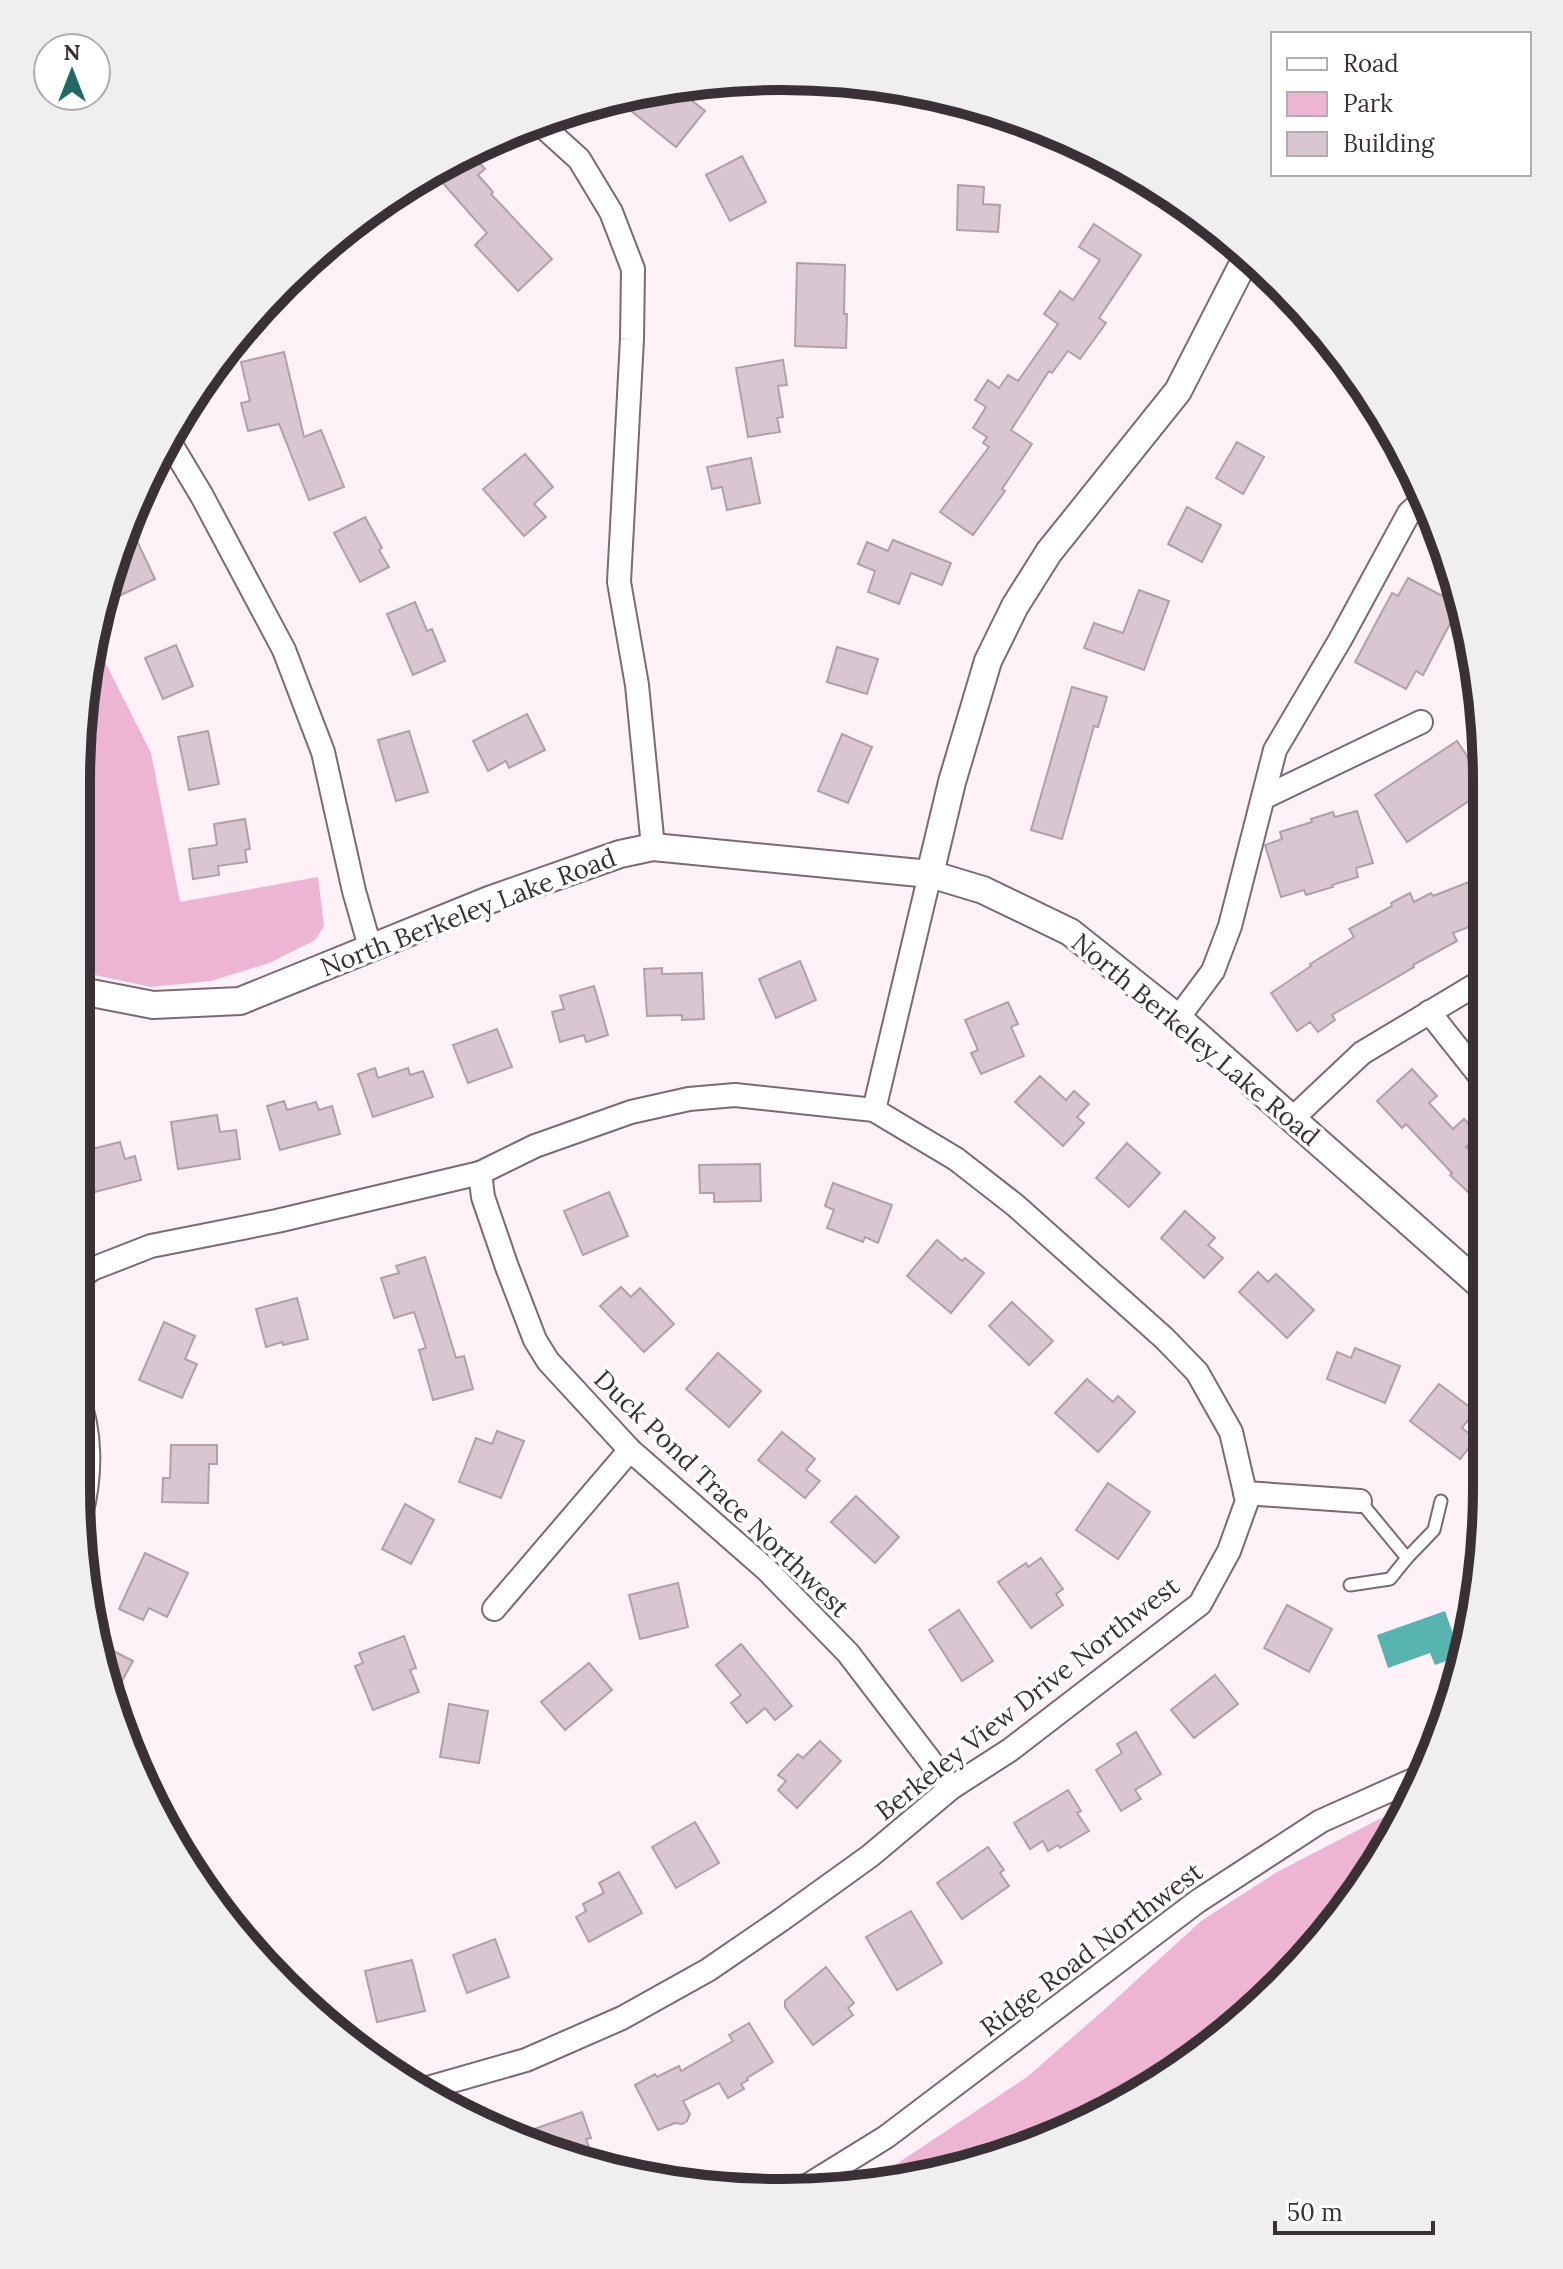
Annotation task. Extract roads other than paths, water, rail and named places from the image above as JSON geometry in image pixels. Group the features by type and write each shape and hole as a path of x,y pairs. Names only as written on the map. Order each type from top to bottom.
{"street":[{"path":"548,131 579,159 611,212 633,269 619,582 637,685 653,847"},
{"path":"874,1110 952,782 988,661 1015,606 1049,552 1178,391 1242,266"},
{"path":"175,451 284,650 323,752 354,891 370,947"},
{"path":"1178,1018 1213,971 1230,926 1275,750 1340,640 1409,513 1416,507"},
{"path":"1263,798 1421,722"},
{"name":"North Berkeley Lake Road","path":"90,993 153,1005 240,1001 533,884 620,854 653,847 930,874 983,890 1070,932 1178,1018 1473,1279"},
{"path":"1293,1118 1362,1053 1473,986"},
{"path":"1429,1012 1473,1067"},
{"name":"Berkeley View Drive Northwest","path":"90,1270 151,1246 277,1221 480,1173 535,1146 631,1112 689,1099 735,1095 874,1110 956,1159 1015,1205 1164,1338 1197,1372 1231,1432 1247,1501 1229,1551 1200,1604 1010,1750 951,1788 870,1856 708,1970 622,2018 526,2060 436,2086"},
{"name":"Duck Pond Trace Northwest","path":"480,1173 483,1197 535,1340 548,1361 630,1450 767,1570 848,1653 951,1788"},
{"path":"494,1609 630,1450"},
{"path":"1245,1493 1360,1501"},
{"name":"Ridge Road Northwest","path":"819,2178 886,2137 1198,1901 1321,1821 1406,1783"}],"lane":[{"path":"1360,1501 1407,1558"},
{"path":"1350,1585 1390,1579 1434,1530 1441,1501"}],"water":[{"path":"1445,1611 1455,1640 1451,1660 1435,1665 1430,1653 1388,1668 1377,1635"}]}
